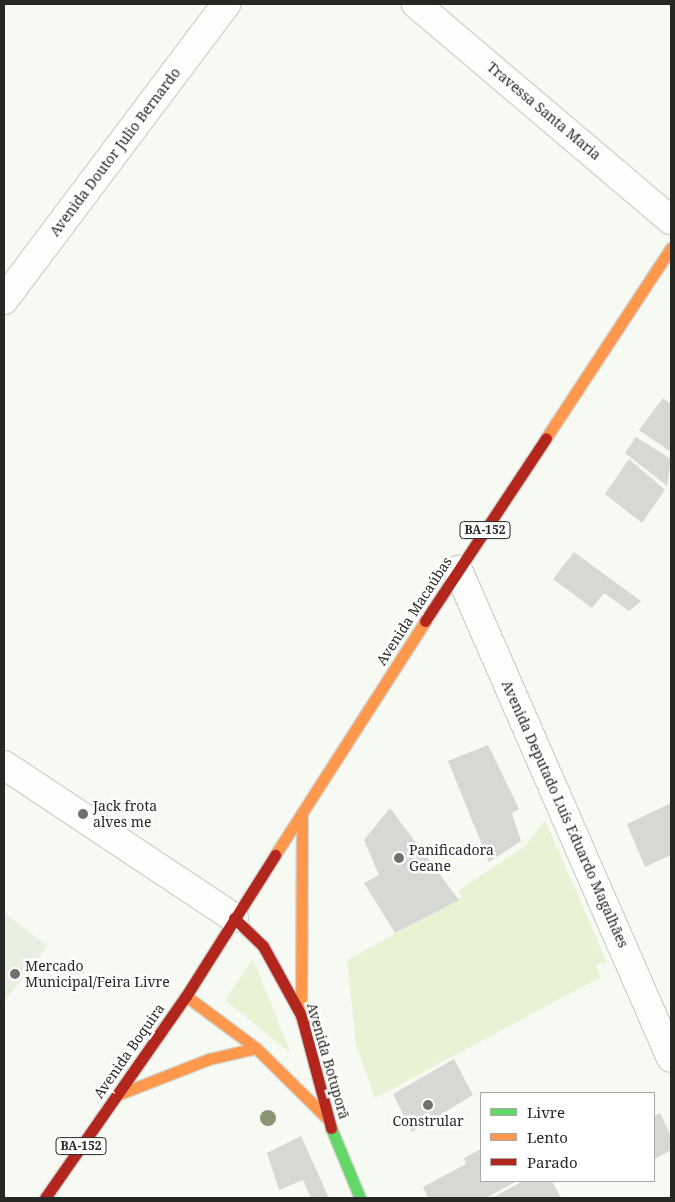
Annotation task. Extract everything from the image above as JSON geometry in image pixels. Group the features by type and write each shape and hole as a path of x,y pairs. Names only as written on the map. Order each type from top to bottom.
{"main road":[{"name":"Avenida Macaúbas","path":"234,918 458,570 671,248"},
{"path":"301,1015 302,813"},
{"name":"Avenida Boquira","path":"45,1198 186,996 234,918"},
{"name":"Avenida Botuporã","path":"234,918 264,946 301,1015 327,1118 360,1198"},
{"path":"186,996 256,1048 327,1118"},
{"path":"118,1095 209,1059 256,1048"}],"street":[{"name":"Avenida Doutor Julio Bernardo","path":"4,300 226,4"},
{"name":"Travessa Santa Maria","path":"416,4 671,220"},
{"name":"Avenida Deputado Luís Eduardo Magalhães","path":"458,570 671,1058"},
{"path":"4,765 234,918"}],"shaded area":[{"name":"Mercado Municipal/Feira Livre","path":"4,913 48,946 4,1002"}],"green space":[{"path":"545,820 607,962 596,965 601,977 375,1098 356,1046 347,960 462,897 458,891 525,846"},
{"path":"253,959 291,1054 225,1000"}],"building":[{"path":"663,398 671,404 671,452 639,430"},
{"path":"636,437 671,459 667,486 625,453"},
{"path":"629,459 665,490 642,523 605,494"},
{"path":"574,552 641,601 629,611 604,593 592,608 553,579"},
{"path":"488,745 519,809 512,813 521,841 489,862 448,761"},
{"path":"671,803 671,855 645,867 627,824"},
{"name":"Panificadora Geane","path":"390,808 459,900 395,933 364,883 379,875 364,840"},
{"name":"Constrular","path":"454,1059 473,1095 412,1132 393,1094"},
{"path":"660,1113 671,1136 671,1150 655,1158 655,1116"},
{"path":"301,1136 329,1198 311,1198 303,1180 279,1190 267,1153"},
{"path":"480,1150 480,1182 515,1182 486,1198 428,1198 423,1187 466,1164 464,1158"},
{"path":"521,1182 553,1182 561,1198 492,1198"}],"traffic: fast":[{"path":"331,1128 360,1198"}],"traffic: slow":[{"path":"546,438 671,248"},
{"path":"275,855 425,621"},
{"path":"301,1015 302,813"},
{"path":"186,996 256,1048 327,1118"},
{"path":"117,1095 209,1059 256,1048"}],"traffic: jam":[{"path":"425,621 546,438"},
{"path":"45,1198 186,996 275,855"},
{"path":"234,918 263,946 301,1015 331,1128"}],"place":[{"name":"Jack frota alves me","path":"83,814"},
{"name":"Panificadora Geane","path":"399,858"},
{"name":"Mercado Municipal/Feira Livre","path":"15,974"},
{"name":"Constrular","path":"428,1105"}]}
